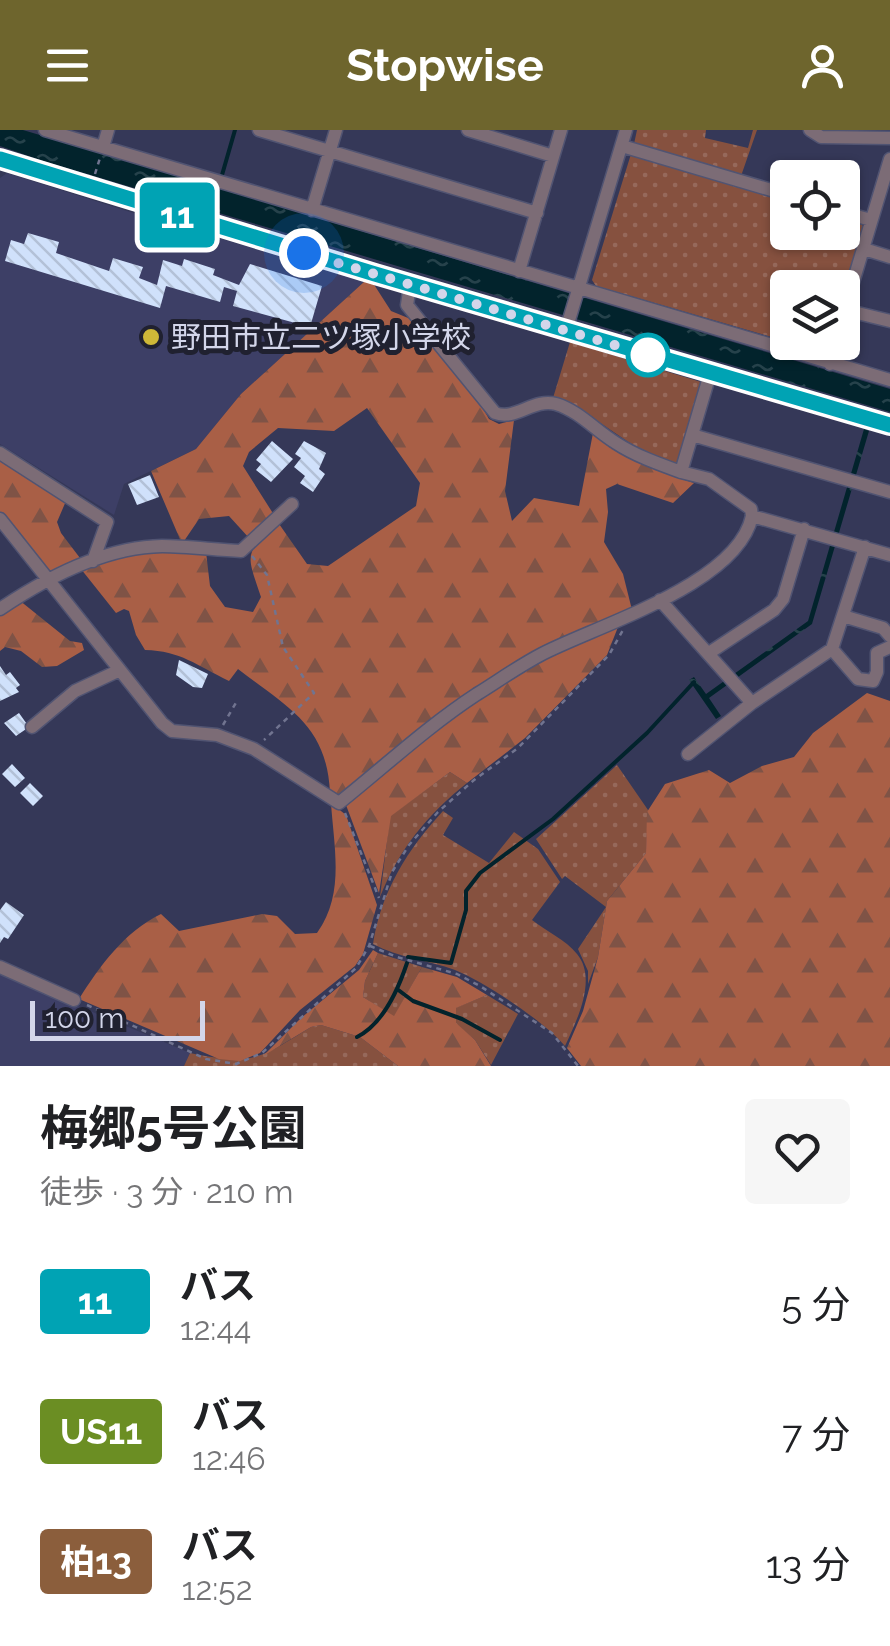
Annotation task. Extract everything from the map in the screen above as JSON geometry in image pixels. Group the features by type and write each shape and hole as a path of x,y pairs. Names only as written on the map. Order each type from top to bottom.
{"street":[{"path":"45,130 578,292 890,380"},
{"path":"102,150 108,130"},
{"path":"259,130 536,213"},
{"path":"312,210 336,130"},
{"path":"468,130 553,156"},
{"path":"519,271 561,130"},
{"path":"568,325 626,130"},
{"path":"810,130 821,137 834,134 890,138"},
{"path":"622,146 770,190"},
{"path":"0,159 410,284 568,325 710,374 890,424"},
{"path":"857,270 871,220 885,193 890,159"},
{"path":"860,217 871,220"},
{"path":"864,248 890,256"},
{"path":"0,518 143,703 172,730 217,735 254,749 339,803 474,696 541,654 624,618 703,576 738,548 749,530 751,509 709,480 616,443 558,405 540,402 508,416 495,413 407,305 410,284"},
{"path":"860,316 890,320"},
{"path":"830,364 831,360"},
{"path":"682,472 710,374"},
{"path":"692,435 890,492"},
{"path":"0,453 107,522 93,561"},
{"path":"0,608 50,580 129,550 164,546 241,552 292,504"},
{"path":"752,516 890,555"},
{"path":"709,652 774,610 783,599 804,530"},
{"path":"688,754 752,703 832,649 865,547"},
{"path":"660,600 752,703"},
{"path":"843,616 883,628 890,636"},
{"path":"832,649 858,679 872,681 877,672 877,653 890,647"},
{"path":"32,728 75,692 120,670"},
{"path":"0,967 74,1000"}],"path":[{"path":"94,178 102,150"},
{"path":"241,552 255,558 267,575 284,647 314,693 254,749"},
{"path":"74,1000 206,1059 236,1064 262,1054 356,968 369,946 392,872 409,845 438,812 518,748 609,656 622,634 624,618"},
{"path":"217,735 237,701"},
{"path":"339,803 352,824 380,902"},
{"path":"369,946 468,980 552,1033 578,1066"}],"shaded area":[{"path":"637,130 706,130 705,138 748,148 753,130 757,130 741,176 634,144"},
{"path":"631,154 770,196 770,250 858,250 852,270 770,270 770,337 596,286 592,280"},
{"name":"野田市立二ツ塚小学校","path":"7,173 365,281 241,394 196,449 124,484 114,515 0,444 0,178"},
{"path":"570,342 701,382 677,465 643,452 574,405 553,398"},
{"path":"617,765 648,810 646,853 607,901 598,957 588,984 588,971 578,949 606,907 565,876 562,879 536,839"},
{"path":"450,772 467,783 416,834 380,897 390,816"},
{"path":"443,811 453,818 443,835 489,863 514,832 538,849 560,882 532,920 567,944 583,964 583,1000 565,1046 529,1015 468,976 373,944 389,889 418,840"},
{"path":"378,953 422,967 394,1017 363,997 365,981"},
{"path":"0,973 190,1053 184,1066 0,1066"},
{"path":"487,995 518,1014 491,1065 475,1040 456,1024 455,1008"},
{"path":"321,1025 360,1037 398,1066 184,1066 190,1053 228,1059 255,1057"}],"green space":[{"path":"365,281 373,283 391,311 413,320 471,388 489,419 499,424 514,420 505,491 512,521 534,498 579,506 593,433 642,462 694,483 673,503 617,484 606,489 604,542 623,574 632,610 538,653 339,797 330,793 327,770 313,734 288,707 238,669 229,681 179,656 145,650 129,611 116,613 81,569 149,550 206,552 210,586 225,607 253,612 261,597 251,555 277,521 307,564 328,566 416,506 420,483 367,408 334,431 278,428 249,452 243,466 274,515 250,539 229,516 199,519 182,544 151,471 196,449 241,394"},
{"path":"0,460 66,501 57,522 83,562 51,577 0,516"},
{"path":"19,600 70,641 82,643 84,650 57,666 42,667 21,651 5,647 0,651 0,612"},
{"path":"618,627 607,655 525,738 467,783 450,772 391,816 379,893 346,805 439,727 510,676 583,638"},
{"path":"867,693 890,701 890,1066 581,1066 567,1048 583,1011 598,957 607,901 646,853 647,812 665,784 709,770 730,783 762,766 794,757 813,733"},
{"path":"331,803 346,815 377,905 363,954 355,966 300,1010 260,1053 240,1061 219,1059 79,999 124,940 161,914 179,931 262,914 277,916 295,934 317,933 335,887"},
{"path":"373,950 378,953 365,981 363,997 394,1016 422,967 457,977 487,995 456,1008 456,1023 475,1040 491,1066 398,1066 360,1037 321,1025 263,1056 359,970"}],"water":[{"path":"0,130 23,130 770,353 770,360 793,360 890,389 890,412 43,161 0,146"},
{"path":"864,429 869,431 812,624 709,698 721,716 716,719 689,680 694,677 706,694 808,621"}],"building":[{"path":"28,233 59,242 56,253 109,271 113,258 143,267 139,278 157,285 163,260 182,266 184,259 215,269 213,275 239,285 250,264 322,286 310,327 233,306 237,291 224,287 220,302 166,286 160,308 5,261 11,240 24,244"},
{"path":"272,441 293,459 271,482 256,470 261,464 256,460"},
{"path":"304,441 326,453 319,469 325,474 313,492 300,483 305,476 294,467 301,458 295,454"},
{"path":"150,475 159,497 137,505 128,484"},
{"path":"179,660 208,674 202,688 193,687 176,675"},
{"path":"0,666 20,685 16,688 19,692 0,701"},
{"path":"19,713 29,727 16,736 4,723"},
{"path":"12,764 25,778 15,787 2,774"},
{"path":"30,783 43,796 33,806 20,793"},
{"path":"6,902 24,915 8,939 4,937 0,943 0,910"}],"waterway":[{"path":"222,175 235,130"},
{"path":"408,957 451,963 466,910 466,891 480,873 553,819 647,733 694,682"},
{"path":"357,1037 382,1015 407,963"},
{"path":"397,989 413,1001 462,1019 500,1040"}],"bus line":[{"name":"11","path":"0,159 890,425"}],"place":[{"name":"野田市立二ツ塚小学校","path":"151,337"}],"route":[{"path":"304,253 648,355"}]}
